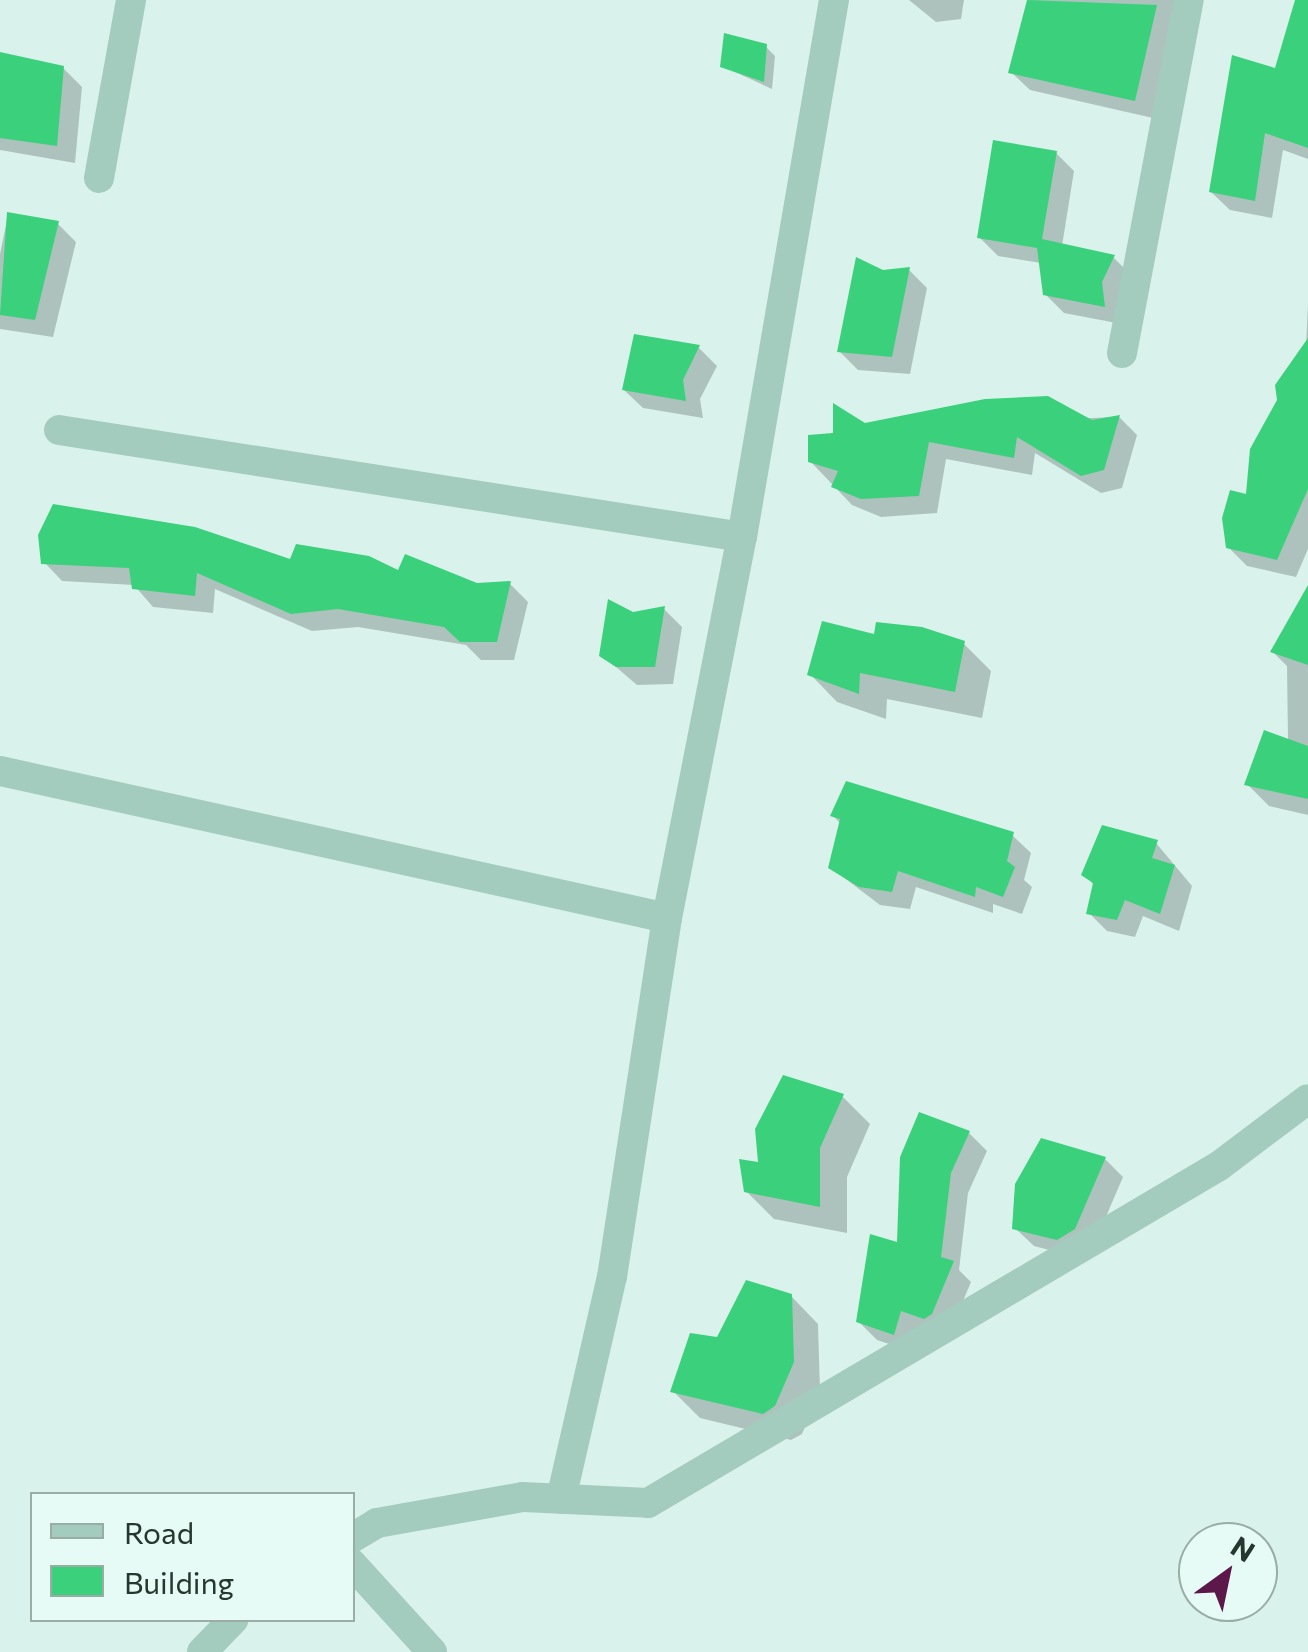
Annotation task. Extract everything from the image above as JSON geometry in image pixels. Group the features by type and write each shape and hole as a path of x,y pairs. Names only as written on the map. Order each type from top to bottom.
{"street":[{"path":"100,178 131,0"},
{"path":"561,1499 612,1278 667,918 742,536 834,0"},
{"path":"1122,352 1189,0"},
{"path":"59,430 742,536"},
{"path":"0,771 667,918"},
{"path":"355,1536 377,1523 523,1497 648,1503 1219,1166 1308,1099"},
{"path":"355,1567 432,1652"},
{"path":"202,1652 231,1622"}],"building":[{"path":"1027,0 1157,5 1135,101 1008,73"},
{"path":"1295,0 1308,0 1308,148 1265,133 1255,201 1209,192 1232,55 1275,68"},
{"path":"724,33 767,44 764,82 720,67"},
{"path":"0,52 64,66 57,146 0,138"},
{"path":"993,140 1057,151 1042,239 1115,255 1102,282 1105,307 1043,295 1037,248 977,238"},
{"path":"7,212 59,221 35,320 0,315"},
{"path":"856,257 883,270 910,267 892,357 837,352"},
{"path":"634,334 700,345 683,380 686,401 622,390"},
{"path":"1308,338 1308,489 1277,560 1226,548 1222,518 1230,490 1246,494 1250,449 1277,400 1275,385"},
{"path":"1048,396 1092,420 1120,415 1104,470 1081,476 1017,437 1014,458 929,442 919,496 861,499 831,487 838,471 808,462 808,435 833,433 833,403 865,423 985,399"},
{"path":"53,504 195,527 290,559 296,544 369,556 398,570 405,554 477,583 511,581 497,642 460,642 444,627 338,609 291,614 197,573 195,596 132,589 129,568 41,564 38,535"},
{"path":"1308,585 1308,665 1270,652"},
{"path":"608,599 633,612 665,606 655,667 616,667 599,656"},
{"path":"822,621 874,634 876,622 922,627 965,641 955,692 860,673 859,694 807,675"},
{"path":"1264,730 1308,746 1308,799 1244,785"},
{"path":"846,781 1014,832 1007,861 1015,867 1003,897 976,887 975,897 898,871 892,892 859,887 828,868 840,819 830,816"},
{"path":"1102,825 1158,840 1152,858 1175,865 1160,914 1125,900 1117,920 1086,914 1093,883 1081,875"},
{"path":"783,1075 844,1094 820,1148 820,1207 744,1192 739,1159 758,1162 755,1129"},
{"path":"919,1112 970,1131 951,1173 941,1257 954,1261 932,1314 924,1319 901,1311 894,1335 856,1322 870,1234 897,1242 900,1157"},
{"path":"1041,1138 1106,1157 1075,1229 1057,1240 1012,1229 1015,1184"},
{"path":"746,1280 792,1294 794,1362 775,1406 763,1414 670,1392 690,1333 717,1337"}]}
